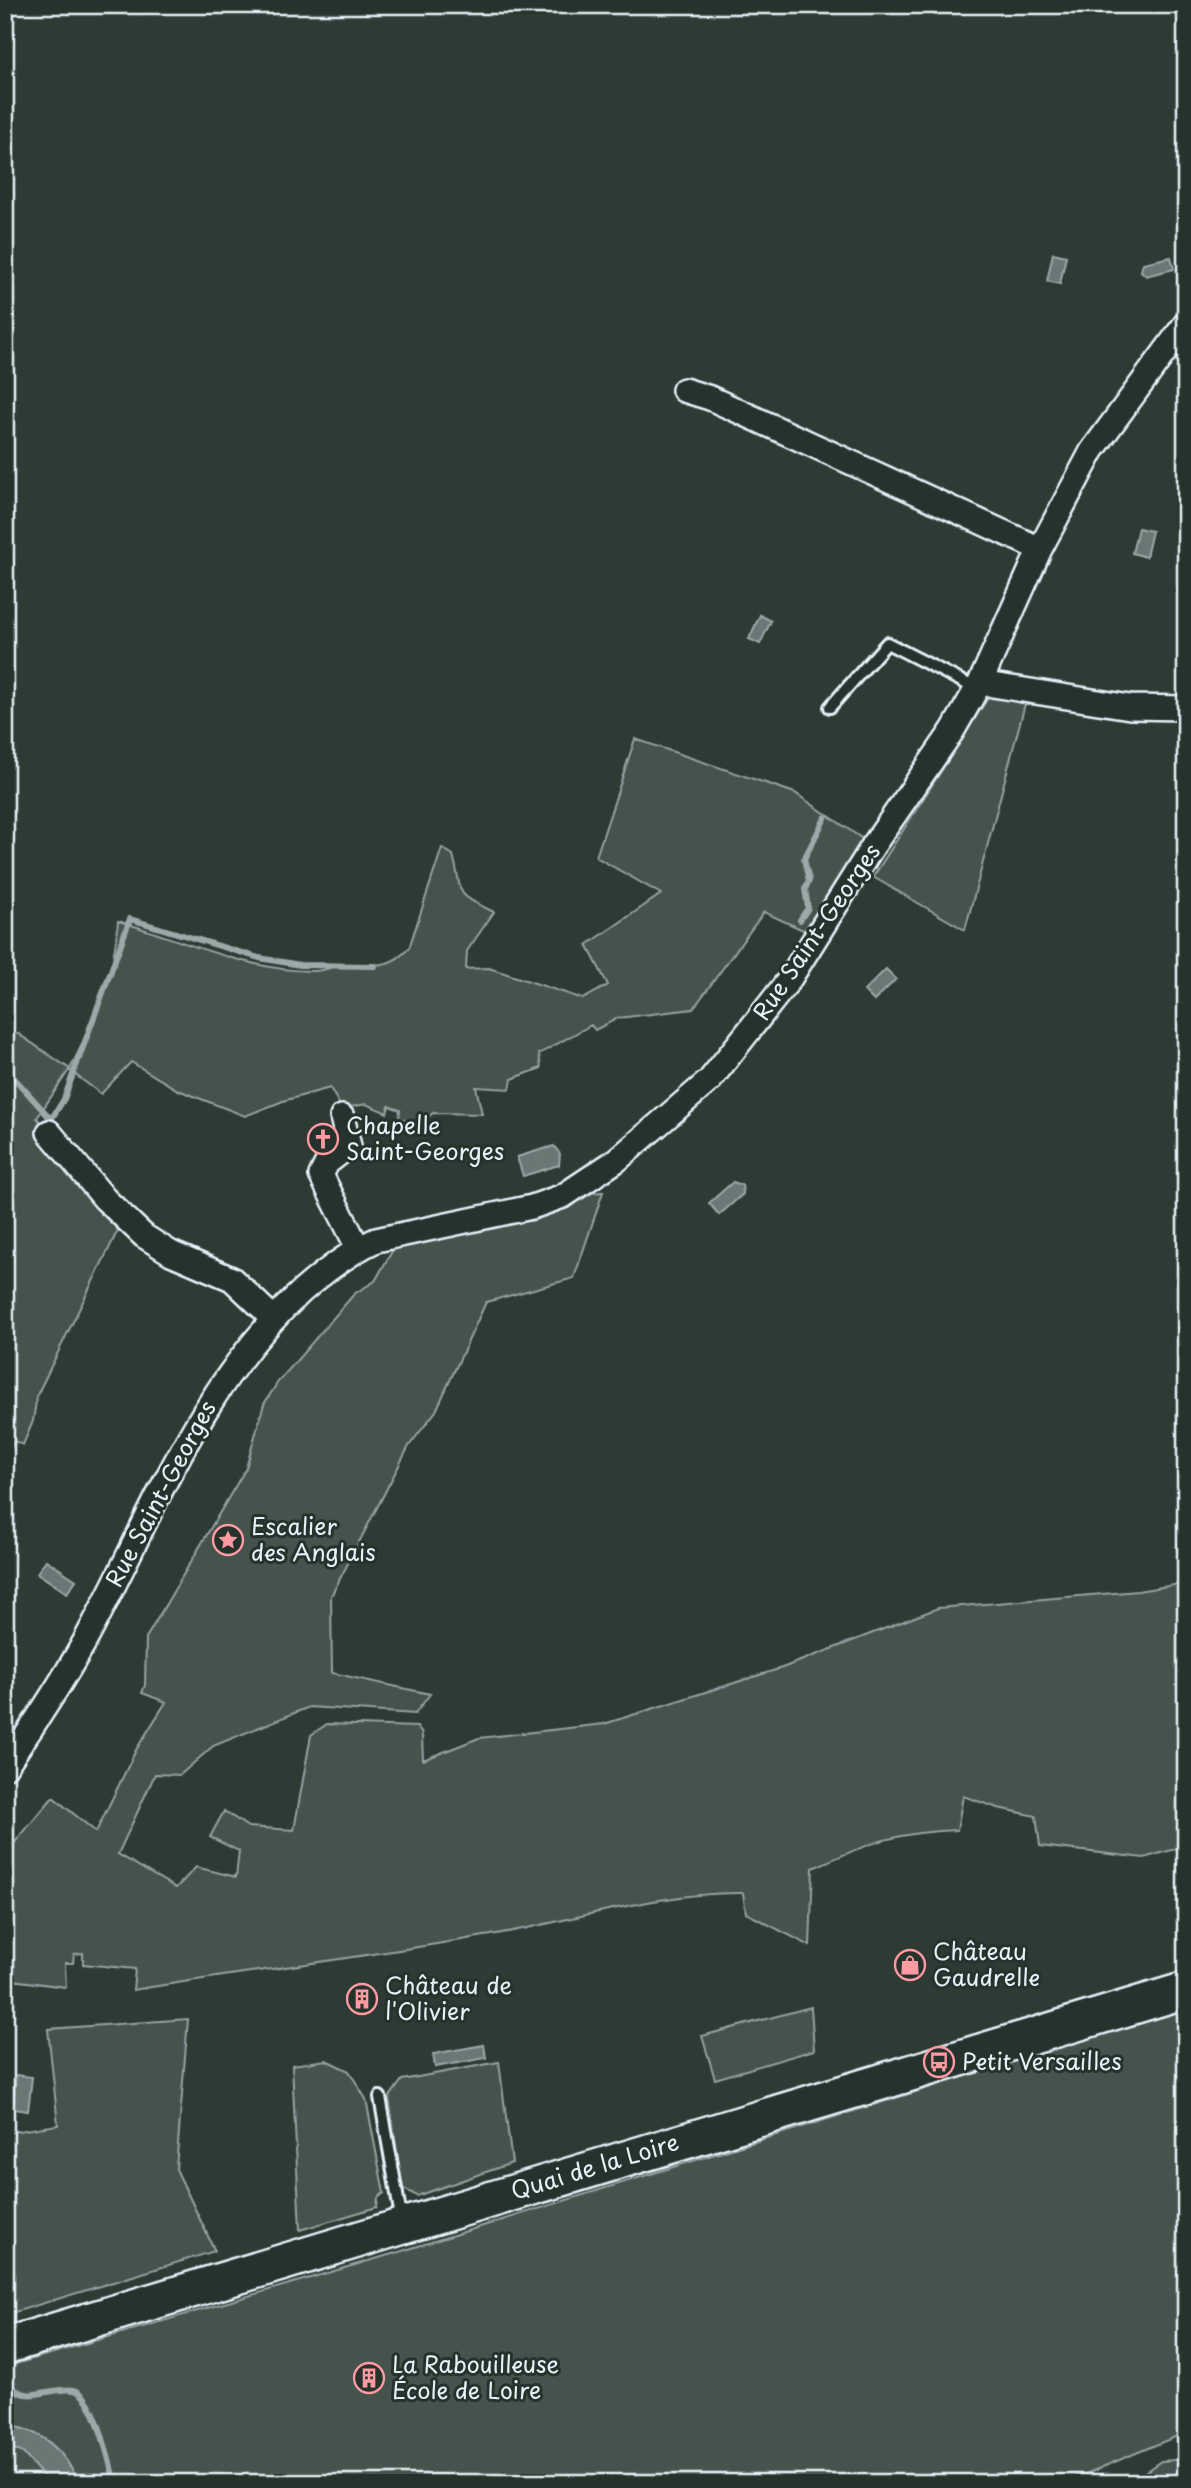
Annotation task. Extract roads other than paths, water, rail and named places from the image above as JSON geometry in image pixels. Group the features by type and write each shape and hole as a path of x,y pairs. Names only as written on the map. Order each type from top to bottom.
{"main road":[{"name":"Quai de la Loire","path":"5,2346 1186,1990"}],"street":[{"name":"Rue Saint-Georges","path":"5,1767 85,1640 184,1441 227,1375 272,1318 358,1248 403,1232 532,1207 563,1196 590,1180 701,1091 789,980 866,857 954,730 978,686 1040,549 1093,451 1186,323"},
{"path":"684,390 710,398 1040,549"},
{"path":"978,686 1130,707 1186,708"},
{"path":"342,1117 349,1146 327,1163 321,1175 358,1248"},
{"path":"49,1132 105,1199 145,1236 171,1253 232,1279 272,1318"}],"lane":[{"path":"830,707 887,643 978,686"},
{"path":"380,2097 402,2225"}],"waterway":[{"path":"800,920 808,908 805,889 809,881 804,859 825,818"},
{"path":"47,1126 64,1099 130,919 259,958 300,965 375,966"},
{"path":"5,1068 50,1118"},
{"path":"11,2387 28,2394 68,2389 82,2395 95,2416 115,2483"}],"place":[{"name":"Chapelle Saint-Georges","path":"323,1139"},
{"name":"Escalier des Anglais","path":"228,1540"},
{"name":"Château Gaudrelle","path":"910,1965"},
{"name":"Château de l'Olivier","path":"362,1999"},
{"name":"Petit Versailles","path":"939,2062"},
{"name":"La Rabouilleuse École de Loire","path":"369,2378"}]}
